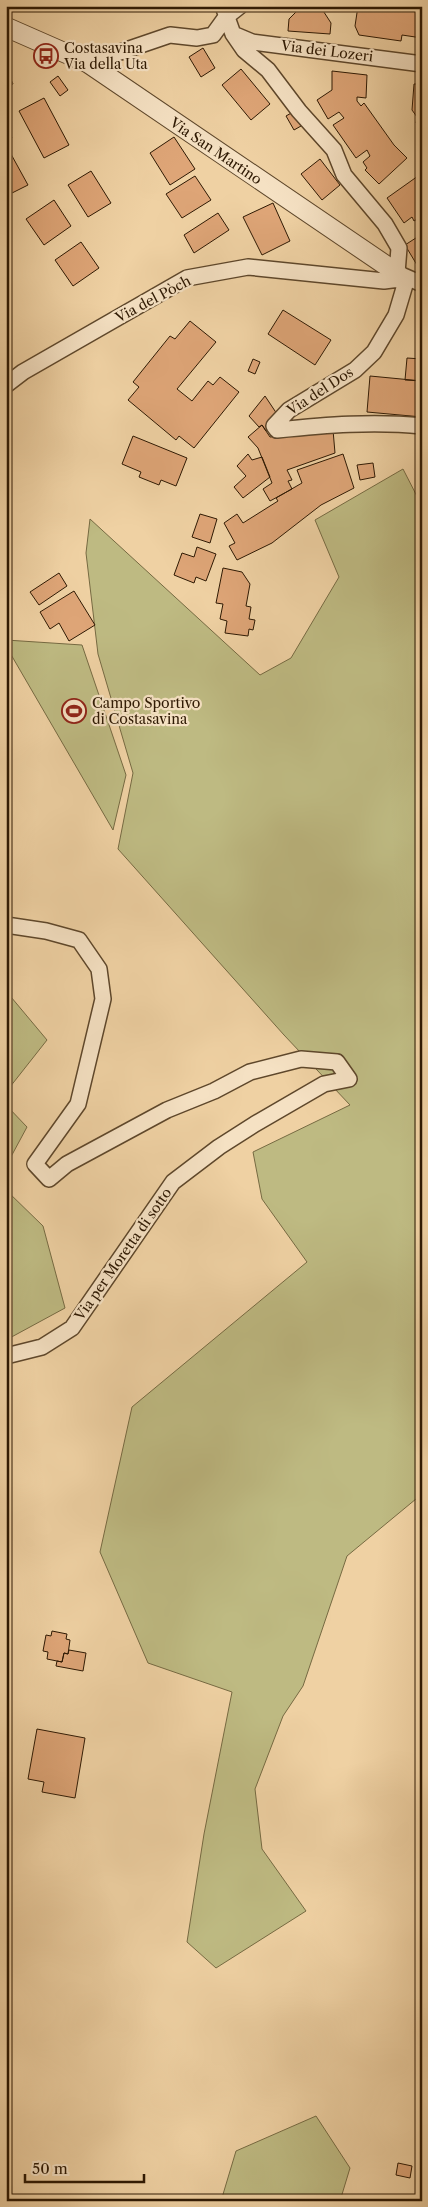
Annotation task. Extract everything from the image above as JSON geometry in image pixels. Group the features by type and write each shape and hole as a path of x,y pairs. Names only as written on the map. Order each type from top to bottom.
{"street":[{"path":"88,63 170,35 197,38 212,34 225,12 240,6"},
{"path":"225,12 233,34 244,50 268,70 299,111 334,150 344,175 385,224 399,248 412,278"},
{"name":"Via San Martino","path":"6,27 88,63 412,278"},
{"name":"Via dei Lozeri","path":"233,34 252,42 422,64"},
{"name":"Via del Pòch","path":"6,385 22,372 187,278 248,267 384,281 412,278"},
{"name":"Via del Dos","path":"412,278 396,314 374,352 355,370 289,410 274,426 278,430 326,424 387,422 422,426"},
{"name":"Via per Moretta di sotto","path":"6,925 46,931 79,940 99,969 103,999 78,1104 35,1164 49,1178 66,1164 167,1110 214,1091 250,1072 301,1059 337,1062 349,1079 324,1084 255,1124 219,1147 173,1182 72,1328 42,1347 6,1356"}],"shaded area":[{"path":"403,469 422,506 422,1494 347,1556 303,1686 283,1716 255,1789 262,1849 306,1911 216,1968 187,1942 204,1834 232,1692 148,1663 100,1552 132,1407 307,1262 262,1199 253,1152 350,1105 284,1035 118,849 133,773 98,654 86,553 90,519 260,675 291,658 339,577 315,520"},
{"name":"Campo Sportivo di Costasavina","path":"6,640 82,645 126,775 113,830 6,646"},
{"path":"6,991 47,1040 6,1092"},
{"path":"6,1105 27,1127 6,1166"},
{"path":"6,1190 43,1226 65,1308 6,1340"},
{"path":"316,2116 350,2168 340,2201 221,2201 236,2151"}],"building":[{"path":"302,6 320,6 331,23 330,34 288,31 289,19"},
{"path":"358,6 422,8 422,38 402,35 401,41 359,35 355,26"},
{"path":"203,48 215,68 201,77 189,57"},
{"path":"6,68 13,84 6,87"},
{"path":"241,69 270,104 251,120 222,85"},
{"path":"332,71 367,75 366,98 357,97 357,101 361,106 364,103 394,145 407,158 379,184 365,170 367,168 363,162 370,156 367,150 356,158 333,125 344,118 339,112 328,119 317,100 332,90"},
{"path":"58,76 68,90 60,96 50,82"},
{"path":"414,84 422,84 422,124 416,123 417,117 412,110"},
{"path":"44,98 69,145 44,158 19,111"},
{"path":"293,112 301,126 294,130 286,116"},
{"path":"6,127 12,138 6,142"},
{"path":"174,137 195,169 170,185 150,153"},
{"path":"6,145 28,185 6,196"},
{"path":"320,159 340,185 322,200 301,174"},
{"path":"91,171 111,203 88,217 68,185"},
{"path":"195,176 211,200 182,218 166,194"},
{"path":"418,176 422,182 422,216 414,221 412,217 404,223 387,198"},
{"path":"54,200 71,226 44,245 26,219"},
{"path":"273,203 290,241 262,255 243,217"},
{"path":"218,213 229,230 194,253 184,235"},
{"path":"422,234 422,269 420,270 405,245"},
{"path":"81,242 99,268 73,286 55,260"},
{"path":"283,310 331,340 315,365 268,334"},
{"path":"190,321 216,342 177,389 192,401 208,381 213,385 220,377 239,392 194,448 179,436 176,440 128,400 139,387 133,382 170,336 175,339"},
{"path":"407,358 422,359 422,381 405,380"},
{"path":"253,359 260,362 255,374 248,371"},
{"path":"370,376 422,381 422,417 367,412"},
{"path":"265,396 277,414 266,431 262,425 259,427 249,416"},
{"path":"262,425 270,437 333,430 335,453 287,470 292,480 288,481 292,489 270,501 263,489 272,483 258,448 248,437"},
{"path":"133,436 187,458 176,486 161,480 159,485 139,477 141,472 122,464"},
{"path":"248,454 252,460 262,457 270,477 243,498 234,487 246,476 237,466"},
{"path":"343,454 354,488 321,505 272,543 237,560 229,546 235,543 224,523 237,514 243,523 278,501 276,498 302,483 297,470"},
{"path":"373,463 375,477 360,480 357,465"},
{"path":"200,514 217,519 210,543 192,537"},
{"path":"197,547 216,554 206,581 196,577 194,583 174,575 182,553 194,557"},
{"path":"223,568 242,572 250,584 246,606 251,607 249,619 255,620 253,630 249,629 248,636 225,633 227,621 220,619 223,604 216,603"},
{"path":"59,573 67,586 39,605 30,592"},
{"path":"74,591 95,625 69,641 59,623 50,629 40,612"},
{"path":"52,1631 67,1634 66,1639 70,1640 68,1654 64,1653 62,1662 47,1659 48,1652 43,1651 46,1635 51,1636"},
{"path":"69,1650 86,1653 83,1671 56,1666 57,1661 62,1662 64,1653 68,1654"},
{"path":"37,1729 85,1738 75,1798 42,1792 44,1782 28,1779"},
{"path":"398,2163 412,2166 410,2178 396,2175"}],"place":[{"name":"Costasavina Via della Uta","path":"46,56"},
{"name":"Campo Sportivo di Costasavina","path":"74,711"}]}
